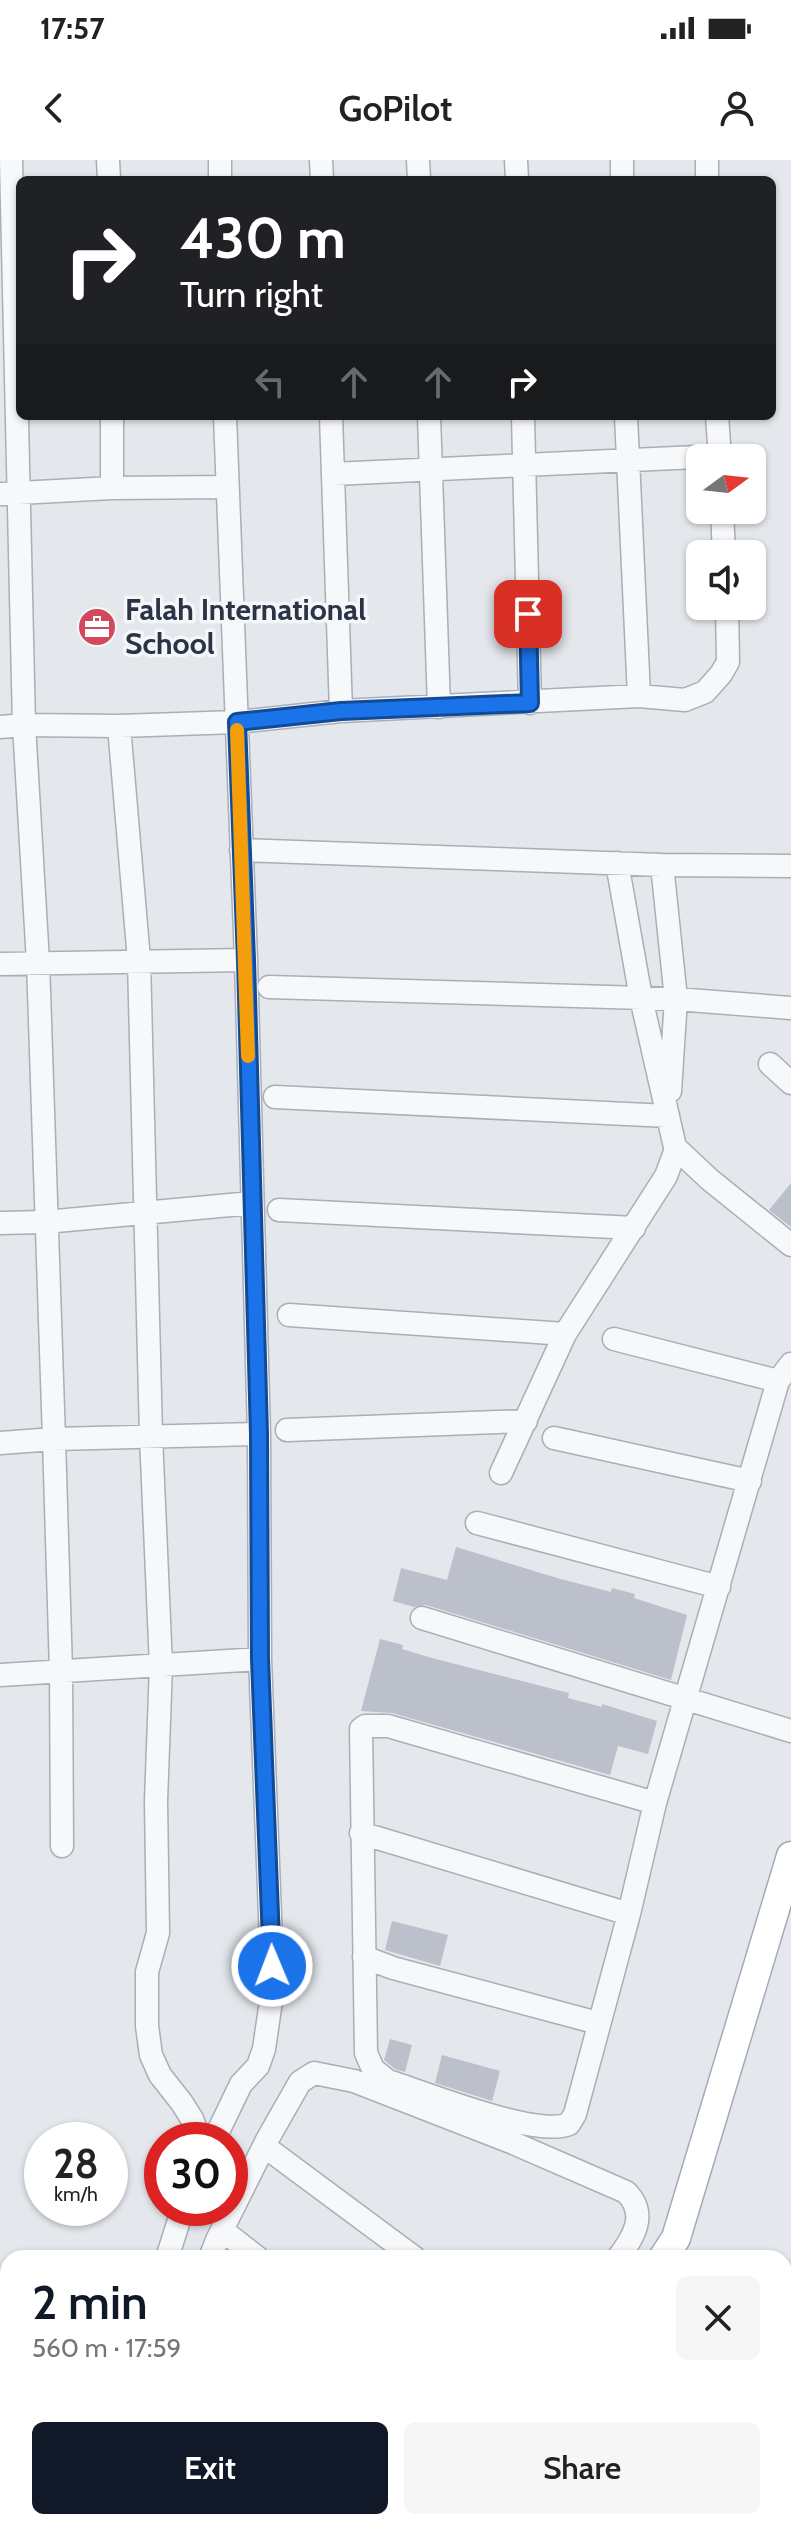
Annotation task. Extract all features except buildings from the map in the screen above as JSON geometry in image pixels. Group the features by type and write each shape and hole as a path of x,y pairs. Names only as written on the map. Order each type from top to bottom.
{"main road":[{"path":"668,2250 676,2238 791,1856"}],"street":[{"path":"11,160 9,493 38,962 61,1671 62,1846"},
{"path":"112,420 112,488"},
{"path":"223,2122 241,2084 258,2066 267,2039 272,1966 260,1659 259,1434 246,960 225,420"},
{"path":"331,420 341,711"},
{"path":"429,420 439,707"},
{"path":"523,420 530,703"},
{"path":"626,420 639,696"},
{"path":"717,420 719,444"},
{"path":"333,474 686,458"},
{"path":"9,493 226,487"},
{"path":"0,727 237,722 341,711 639,696 685,700 705,692 728,662 727,620"},
{"path":"119,726 139,960 151,1436 161,1666 156,1801 158,1933 147,1972 147,2026 151,2055 160,2075 193,2122"},
{"path":"241,850 662,865 791,866"},
{"path":"501,1473 565,1334 666,1176 676,1149 641,998 617,863"},
{"path":"662,865 676,999 668,1116"},
{"path":"0,964 246,960"},
{"path":"269,987 676,999 791,1008"},
{"path":"770,1064 791,1083"},
{"path":"275,1097 668,1116"},
{"path":"676,1149 791,1245"},
{"path":"0,1223 45,1222 252,1203"},
{"path":"279,1210 634,1228"},
{"path":"289,1315 565,1334"},
{"path":"614,1339 785,1373 655,1803 629,1914 575,2114 569,2124 561,2127 525,2125 388,2081 373,2069 366,2053 361,1729 365,1726 388,1726 655,1803"},
{"path":"287,1430 526,1421"},
{"path":"0,1443 259,1434"},
{"path":"554,1438 750,1481"},
{"path":"477,1523 719,1587"},
{"path":"422,1618 791,1731"},
{"path":"0,1675 260,1659"},
{"path":"361,1833 629,1914"},
{"path":"364,1957 393,1968 598,2023"},
{"path":"213,2250 264,2146 300,2082 314,2073 354,2081 511,2142 626,2192 637,2208 638,2226 624,2250"},
{"path":"264,2146 404,2250"},
{"path":"170,2250 177,2226"},
{"path":"222,2230 248,2250"}],"slow traffic":[{"path":"237,730 248,1056"}],"place":[{"name":"Falah International School","path":"97,627"}],"route":[{"path":"272,1966 260,1659 259,1434 237,722 341,711 530,703 528,614"}]}
